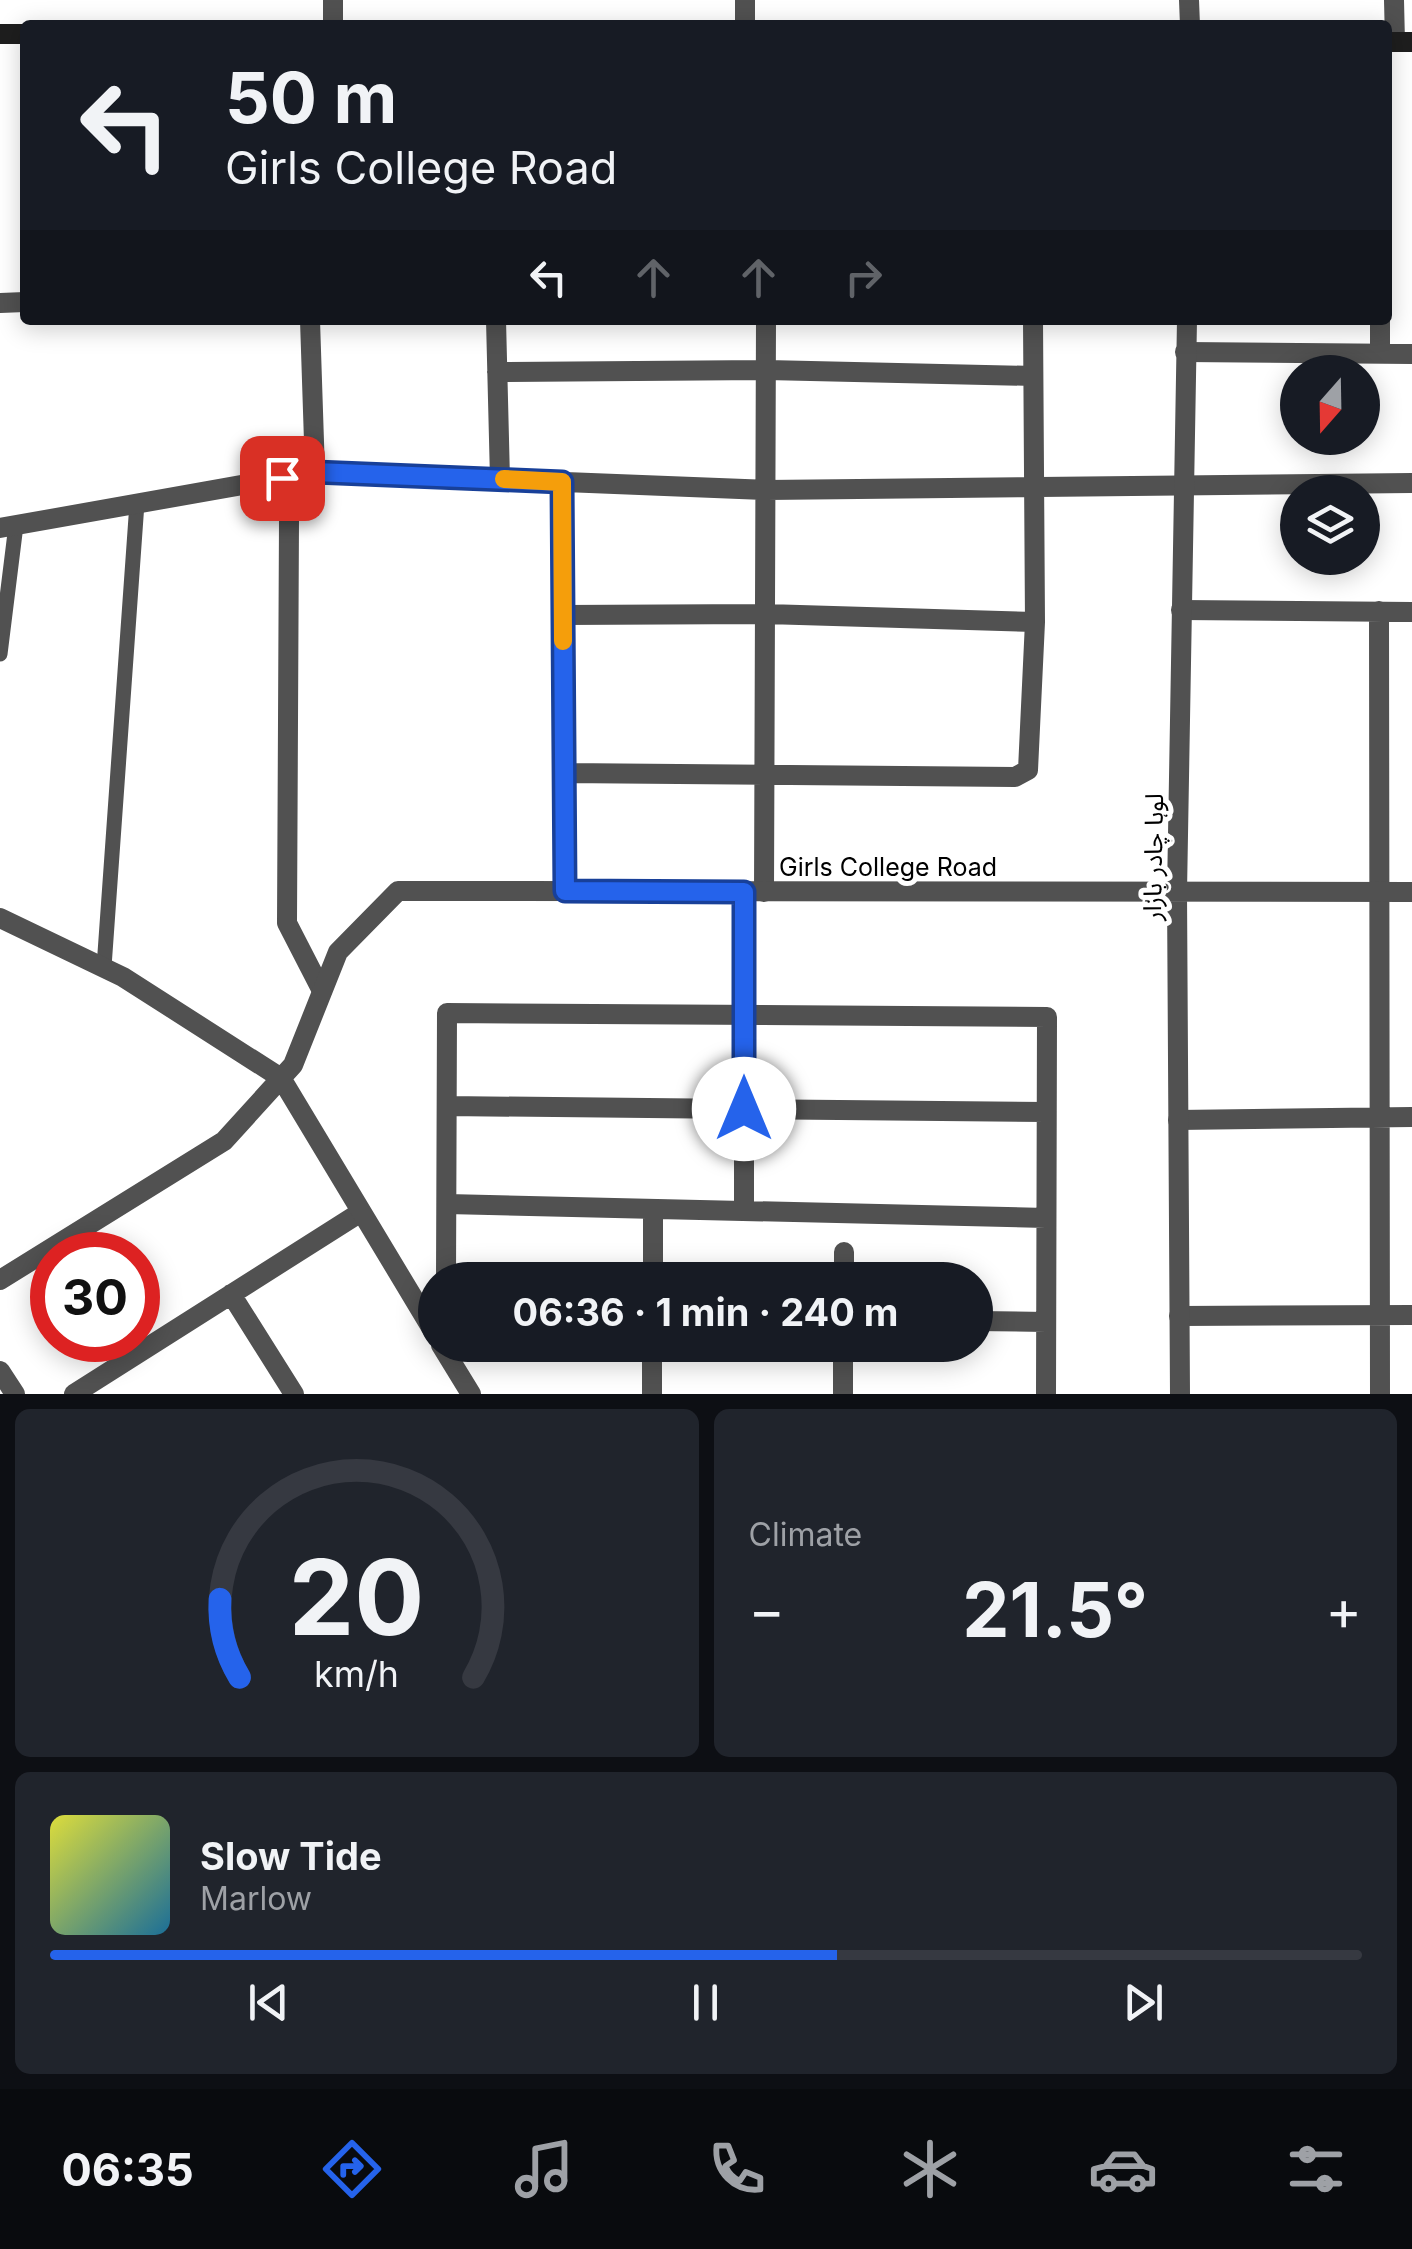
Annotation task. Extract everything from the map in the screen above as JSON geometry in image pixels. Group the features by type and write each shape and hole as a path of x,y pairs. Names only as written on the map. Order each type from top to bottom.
{"street":[{"path":"1394,0 1398,42"},
{"path":"310,325 315,472"},
{"path":"496,325 500,479"},
{"path":"744,1211 744,1016 767,774 766,325"},
{"path":"564,773 1015,776 1028,770 1032,756 1035,622 1033,325"},
{"name":"لوہا چادر بازار","path":"1180,1394 1176,892 1187,325"},
{"path":"1380,325 1380,354"},
{"path":"1185,352 1412,354"},
{"path":"497,372 767,370 1033,376"},
{"path":"8,526 315,472 767,490 1412,483"},
{"path":"282,478 289,520 287,923 322,991"},
{"path":"562,482 565,891"},
{"path":"1182,610 1412,612"},
{"path":"1380,611 1380,1394"},
{"path":"563,615 766,614 1035,622"},
{"name":"Girls College Road","path":"0,1280 224,1141 292,1065 338,952 398,891 1412,892"},
{"path":"0,918 104,968 281,1078 418,1306"},
{"path":"446,1262 447,1014 1047,1017 1046,1394"},
{"path":"447,1106 1045,1112"},
{"path":"1178,1120 1412,1117"},
{"path":"446,1204 1046,1218"},
{"path":"653,1262 654,1209"},
{"path":"74,1394 361,1212"},
{"path":"844,1252 844,1262"},
{"path":"231,1294 294,1394"},
{"path":"1180,1316 1412,1315"},
{"path":"993,1321 1046,1322"},
{"path":"451,1362 471,1394"},
{"path":"652,1362 652,1394"},
{"path":"843,1394 844,1362"},
{"path":"0,1371 15,1394"}],"lane":[{"path":"104,968 138,503"},
{"path":"0,654 8,526"}],"slow traffic":[{"path":"504,479 562,482 563,641"}],"route":[{"path":"282,478 315,472 562,482 565,891 744,892 744,1109"}]}
